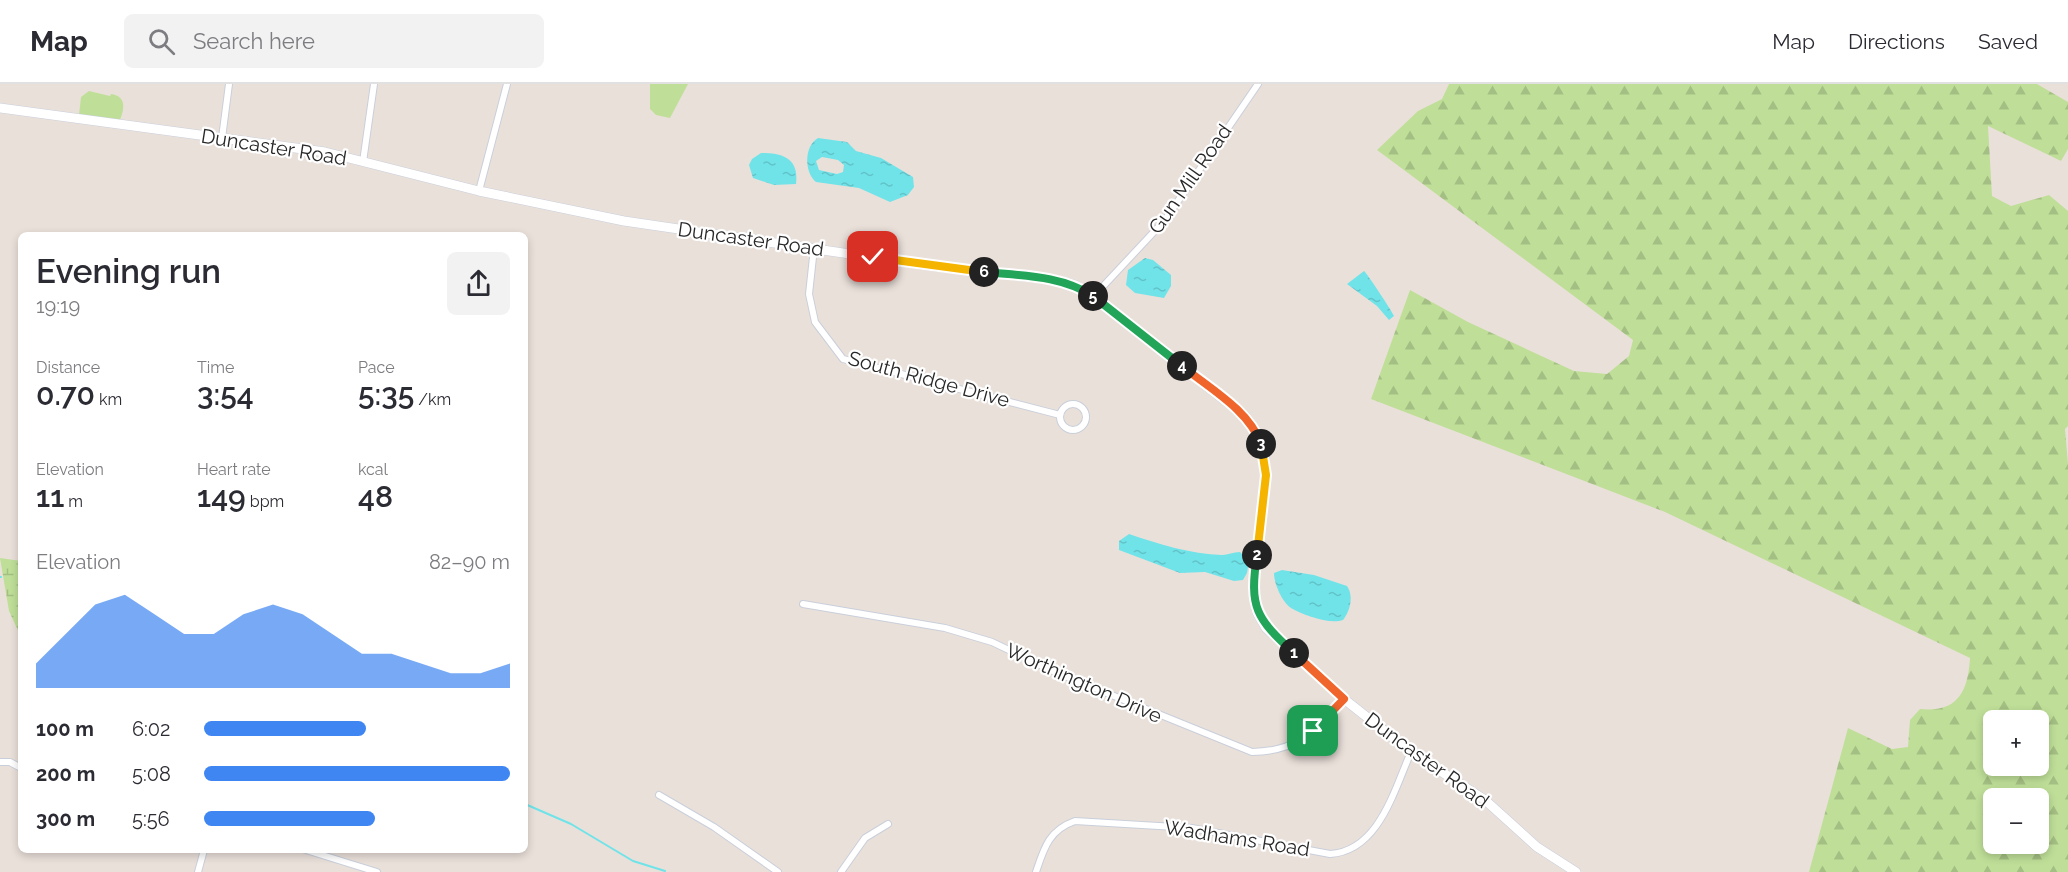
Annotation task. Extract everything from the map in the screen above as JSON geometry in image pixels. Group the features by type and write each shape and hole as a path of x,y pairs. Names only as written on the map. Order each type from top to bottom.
{"street":[{"path":"222,138 229,84"},
{"path":"363,162 374,84"},
{"path":"478,191 507,84"},
{"name":"Gun Mill Road","path":"1093,297 1165,220 1258,84"},
{"name":"Duncaster Road","path":"0,108 325,152 478,191 624,221 932,266 1056,280 1075,285 1246,417 1257,433 1264,453 1266,475 1253,589 1257,612 1266,627 1344,699 1411,752 1485,800 1537,847 1576,872"},
{"name":"South Ridge Drive","path":"814,248 809,294 815,321 843,359 1060,415"},
{"name":"South Ridge Drive","path":"1075,405 1081,408 1085,418 1080,428 1072,430 1063,425 1060,415 1067,406 1075,405"},
{"name":"Worthington Drive","path":"803,604 945,628 992,642 1054,672 1252,752 1273,752 1305,739 1344,699"},
{"name":"Wadhams Road","path":"1036,872 1046,843 1054,832 1061,826 1075,821 1192,828 1330,854 1345,852 1360,844 1375,829 1411,752"},
{"path":"0,762 10,762 18,766"},
{"path":"659,795 714,827 778,872"},
{"path":"841,872 865,838 888,824"},
{"path":"198,872 203,853"},
{"path":"316,853 377,872"}],"green space":[{"path":"650,84 688,84 670,118 656,115 650,109"},
{"path":"1449,84 2037,84 2068,102 2068,149 2061,161 1988,126 1992,196 2011,206 2049,195 2068,211 2068,426 2065,429 2068,464 2068,872 1809,872 1848,728 1892,749 1908,747 1910,720 1920,709 1944,707 1958,697 1967,680 1970,658 1665,512 1371,399 1410,290 1468,322 1574,371 1607,374 1629,356 1633,340 1377,150 1418,111 1442,99"},
{"path":"89,91 119,97 123,103 120,120 79,115 81,97"},
{"path":"0,558 18,561 18,630 9,611"}],"water":[{"path":"818,138 847,142 856,151 881,158 913,177 914,187 908,195 890,202 859,188 816,182 809,172 807,159 813,142","holes":["822,157 838,160 844,165 843,172 837,174 819,170 816,161"]},
{"path":"761,153 776,154 788,159 795,168 796,184 774,185 753,178 749,165 752,159"},
{"path":"1145,258 1153,260 1171,275 1171,286 1164,298 1135,293 1126,285 1128,270"},
{"path":"1364,271 1394,316 1389,320 1377,306 1347,284"},
{"path":"1129,534 1198,553 1222,555 1240,552 1249,561 1247,573 1243,580 1234,581 1205,572 1180,573 1119,550 1119,541"},
{"path":"1282,570 1314,575 1347,586 1350,603 1343,620 1324,620 1291,608 1282,597 1275,582 1274,573"}],"waterway":[{"path":"528,805 571,824 633,861 665,871"}],"route":[{"path":"873,257 1056,280 1075,285 1148,338 1246,417 1257,433 1264,453 1266,475 1253,589 1257,612 1266,627 1344,699 1313,731"}]}
